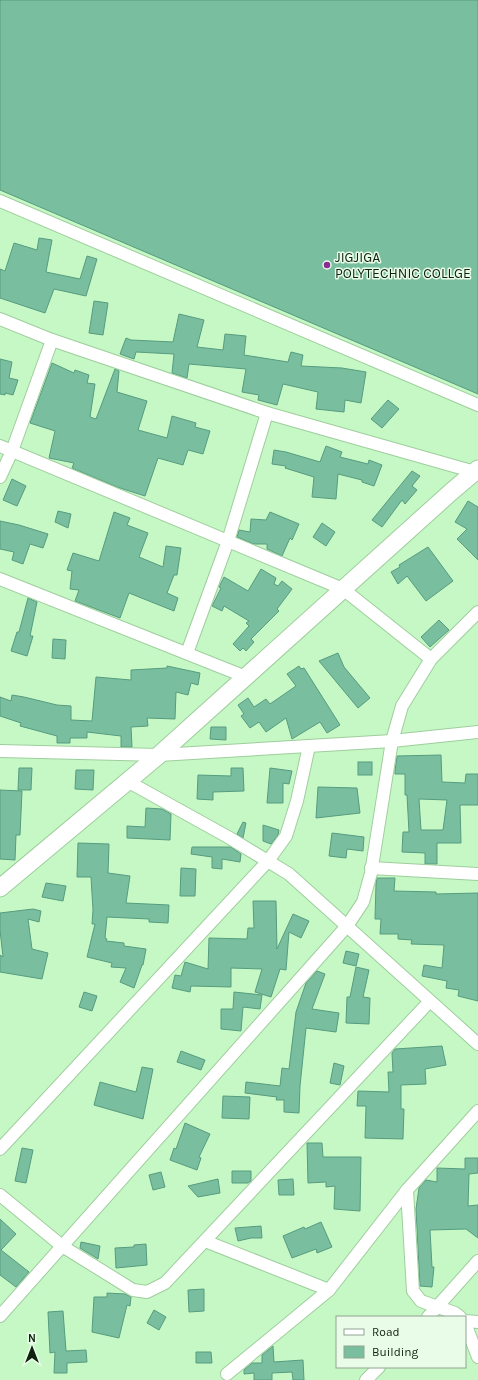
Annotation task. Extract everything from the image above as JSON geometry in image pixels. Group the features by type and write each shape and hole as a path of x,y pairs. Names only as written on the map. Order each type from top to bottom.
{"street":[{"path":"0,201 478,406"},
{"path":"0,318 52,340 267,413 476,471"},
{"path":"0,477 12,450 52,340"},
{"path":"187,653 228,541 267,413"},
{"path":"0,446 343,589 431,659"},
{"path":"0,888 159,755 476,471"},
{"path":"0,578 246,677"},
{"path":"0,1316 347,926 362,902 371,868 392,742 402,706 431,659 478,612"},
{"path":"0,751 159,755 392,742 478,732"},
{"path":"0,1149 268,861 286,836 297,802 308,746"},
{"path":"127,781 228,837 289,874 478,1044"},
{"path":"371,868 478,874"},
{"path":"0,1195 62,1246 133,1290 147,1292 165,1283 430,1001"},
{"path":"227,1374 329,1290 407,1190 478,1111"},
{"path":"407,1190 413,1291 421,1301 438,1306 459,1316"},
{"path":"205,1241 329,1290"},
{"path":"429,1316 478,1261"},
{"path":"466,1322 478,1322"},
{"path":"466,1325 478,1357"},
{"path":"366,1380 377,1368"}],"building":[{"name":"JIGJIGA POLYTECHNIC COLLGE","path":"0,0 478,0 478,394 0,190"},
{"path":"39,238 52,240 46,272 80,279 87,256 97,259 86,296 54,289 45,313 0,298 0,269 5,271 14,243 37,250"},
{"path":"94,301 108,303 103,335 89,333"},
{"path":"179,314 204,320 197,347 223,350 225,334 246,336 244,355 288,362 291,352 303,355 301,366 342,368 366,372 361,403 345,400 344,412 316,409 318,392 283,384 277,405 258,400 259,395 242,392 246,369 189,364 187,378 172,373 174,354 136,352 134,359 120,354 126,338 131,340 173,342"},
{"path":"0,359 12,362 9,378 18,380 13,395 5,393 5,395 0,394"},
{"path":"52,363 74,373 75,370 89,375 87,383 95,384 90,417 96,419 115,369 119,371 117,392 147,401 138,430 167,438 172,416 196,423 195,427 210,431 203,454 188,450 183,465 158,458 145,496 117,487 72,468 74,463 49,458 55,431 30,423"},
{"path":"388,400 399,409 382,428 371,419"},
{"path":"326,446 342,452 340,457 368,464 369,460 382,465 374,486 362,482 362,480 338,474 336,499 312,497 314,477 285,468 286,466 272,464 274,450 320,462"},
{"path":"412,471 420,476 412,486 417,490 405,504 402,500 382,527 372,520"},
{"path":"12,479 26,486 17,506 3,500"},
{"path":"468,501 478,507 478,560 457,539 467,529 455,522"},
{"path":"58,511 71,514 68,528 55,522"},
{"path":"114,512 130,518 127,525 148,533 139,557 163,567 166,546 181,548 177,575 174,575 167,593 178,598 174,611 129,593 120,618 75,601 79,590 70,589 72,571 67,570 73,553 99,561"},
{"path":"270,512 299,524 292,540 290,538 282,556 267,549 267,544 254,544 237,537 239,530 250,532 251,519 266,520"},
{"path":"0,521 48,534 43,548 30,544 23,564 12,560 14,552 0,549"},
{"path":"322,523 335,532 326,546 313,537"},
{"path":"428,547 453,581 426,601 407,576 398,584 391,572 400,567 399,565"},
{"path":"261,569 276,578 274,584 278,586 282,581 292,589 277,609 279,611 251,639 254,642 246,651 243,648 240,651 233,644 249,626 246,623 249,621 224,606 222,611 212,606 221,588 219,587 224,577 248,591"},
{"path":"28,598 37,602 30,636 33,636 27,656 11,651 17,632 19,632"},
{"path":"439,620 449,630 430,647 421,637"},
{"path":"53,639 66,640 65,659 52,658"},
{"path":"338,653 344,667 370,698 358,708 319,661"},
{"path":"167,666 200,673 198,685 191,683 188,695 176,692 175,719 147,718 148,726 131,727 132,747 121,747 121,736 87,732 87,738 70,738 70,743 57,743 57,736 20,726 21,723 0,716 0,697 11,701 12,695 57,705 71,706 71,720 92,721 96,677 131,680 131,670 167,668"},
{"path":"299,666 301,669 304,668 340,725 327,733 320,722 292,739 286,718 266,732 259,722 250,728 241,716 244,714 238,705 248,698 254,707 266,699 270,704 296,686 287,674"},
{"path":"211,727 226,727 226,740 210,739"},
{"path":"441,755 442,782 465,783 466,774 478,774 478,805 460,805 461,843 437,843 437,864 425,864 425,853 402,852 403,832 409,832 407,795 405,795 405,774 395,774 397,756","holes":["419,799 447,800 443,830 421,830"]},
{"path":"358,762 372,762 372,775 358,775"},
{"path":"19,768 32,768 31,790 18,790"},
{"path":"231,768 243,768 244,791 213,792 213,800 197,799 198,775 231,776"},
{"path":"270,768 292,771 289,784 283,783 283,803 267,803"},
{"path":"76,770 94,770 93,790 75,789"},
{"path":"318,787 357,788 360,813 316,818"},
{"path":"0,790 22,791 20,835 16,835 15,860 0,859"},
{"path":"146,808 162,809 171,814 170,840 127,838 127,826 145,827"},
{"path":"243,822 246,823 243,838 237,834"},
{"path":"263,825 279,830 278,835 271,844 263,841"},
{"path":"332,833 364,837 363,851 347,849 346,858 329,856"},
{"path":"78,843 109,844 108,873 130,876 126,903 169,905 168,923 149,922 149,919 107,917 106,941 124,943 124,946 146,949 143,965 134,988 120,982 126,968 111,967 112,963 87,957 95,924 92,924 93,910 91,877 77,877"},
{"path":"192,847 231,847 241,854 240,862 222,859 222,869 212,868 212,857 191,854"},
{"path":"181,868 196,869 195,896 180,896"},
{"path":"377,878 395,878 394,891 436,892 436,894 478,893 478,1001 458,996 459,990 446,988 447,981 422,976 424,965 442,968 444,945 411,944 412,940 398,939 398,934 380,934 381,919 375,919"},
{"path":"46,883 66,886 63,901 42,897"},
{"path":"253,901 276,901 277,949 293,914 309,921 301,938 289,932 286,970 280,969 271,997 255,992 262,969 231,968 231,987 191,986 190,992 172,988 175,975 181,976 185,962 208,969 209,938 247,939 248,928 254,928"},
{"path":"33,909 41,911 39,922 28,919 32,949 48,953 42,979 0,972 0,955 3,957 0,913"},
{"path":"346,951 359,954 356,966 343,963"},
{"path":"356,967 369,970 363,997 370,998 369,1024 346,1023 347,997 350,997"},
{"path":"317,971 325,974 312,1009 339,1013 336,1032 306,1028 300,1086 299,1113 284,1112 284,1100 276,1100 277,1097 245,1093 246,1082 280,1086 282,1068 289,1069 296,1012 306,983"},
{"path":"84,992 97,996 92,1011 79,1007"},
{"path":"234,992 262,995 260,1009 243,1007 241,1031 221,1029 221,1009 233,1009"},
{"path":"442,1046 446,1065 425,1069 426,1084 401,1085 401,1109 404,1109 403,1139 365,1138 366,1106 357,1106 358,1091 389,1092 388,1072 393,1072 392,1053 395,1049"},
{"path":"181,1051 205,1060 201,1070 177,1062"},
{"path":"334,1063 344,1066 340,1085 330,1083"},
{"path":"142,1067 153,1069 143,1119 94,1105 100,1082 136,1092"},
{"path":"223,1096 250,1097 249,1119 222,1118"},
{"path":"185,1123 210,1134 199,1157 201,1158 197,1170 170,1160 174,1148 176,1149"},
{"path":"307,1143 322,1143 323,1157 361,1157 360,1211 334,1209 335,1186 326,1187 326,1182 308,1183"},
{"path":"22,1148 33,1150 26,1183 15,1181"},
{"path":"465,1158 478,1158 478,1173 469,1174 468,1206 478,1205 478,1238 466,1229 430,1230 432,1267 434,1267 432,1287 420,1286 416,1209 419,1188 426,1180 437,1182 437,1168 465,1169"},
{"path":"232,1171 251,1171 251,1181 248,1183 232,1183"},
{"path":"161,1172 165,1187 153,1190 149,1175"},
{"path":"218,1179 220,1193 198,1197 188,1186"},
{"path":"293,1179 294,1195 279,1195 278,1180"},
{"path":"0,1219 16,1234 1,1250 29,1272 16,1287 0,1275"},
{"path":"321,1222 332,1247 317,1253 316,1249 292,1258 283,1236"},
{"path":"261,1226 262,1238 251,1238 238,1241 235,1228"},
{"path":"81,1242 100,1246 98,1259 80,1248"},
{"path":"146,1244 147,1265 116,1268 115,1248 134,1247 134,1245"},
{"path":"204,1289 204,1311 189,1312 188,1290"},
{"path":"107,1293 125,1294 131,1297 130,1306 127,1305 119,1338 92,1332 94,1297 107,1297"},
{"path":"154,1310 166,1317 159,1330 147,1323"},
{"path":"63,1311 66,1351 86,1350 87,1362 67,1363 67,1373 54,1373 55,1352 50,1353 48,1312"},
{"path":"273,1346 274,1362 303,1360 304,1380 293,1380 292,1372 272,1373 272,1380 254,1380 254,1373 244,1374 244,1370 252,1363 262,1363 262,1355"},
{"path":"196,1352 211,1352 212,1363 196,1363"}],"place":[{"name":"JIGJIGA POLYTECHNIC COLLGE","path":"327,265"}]}
